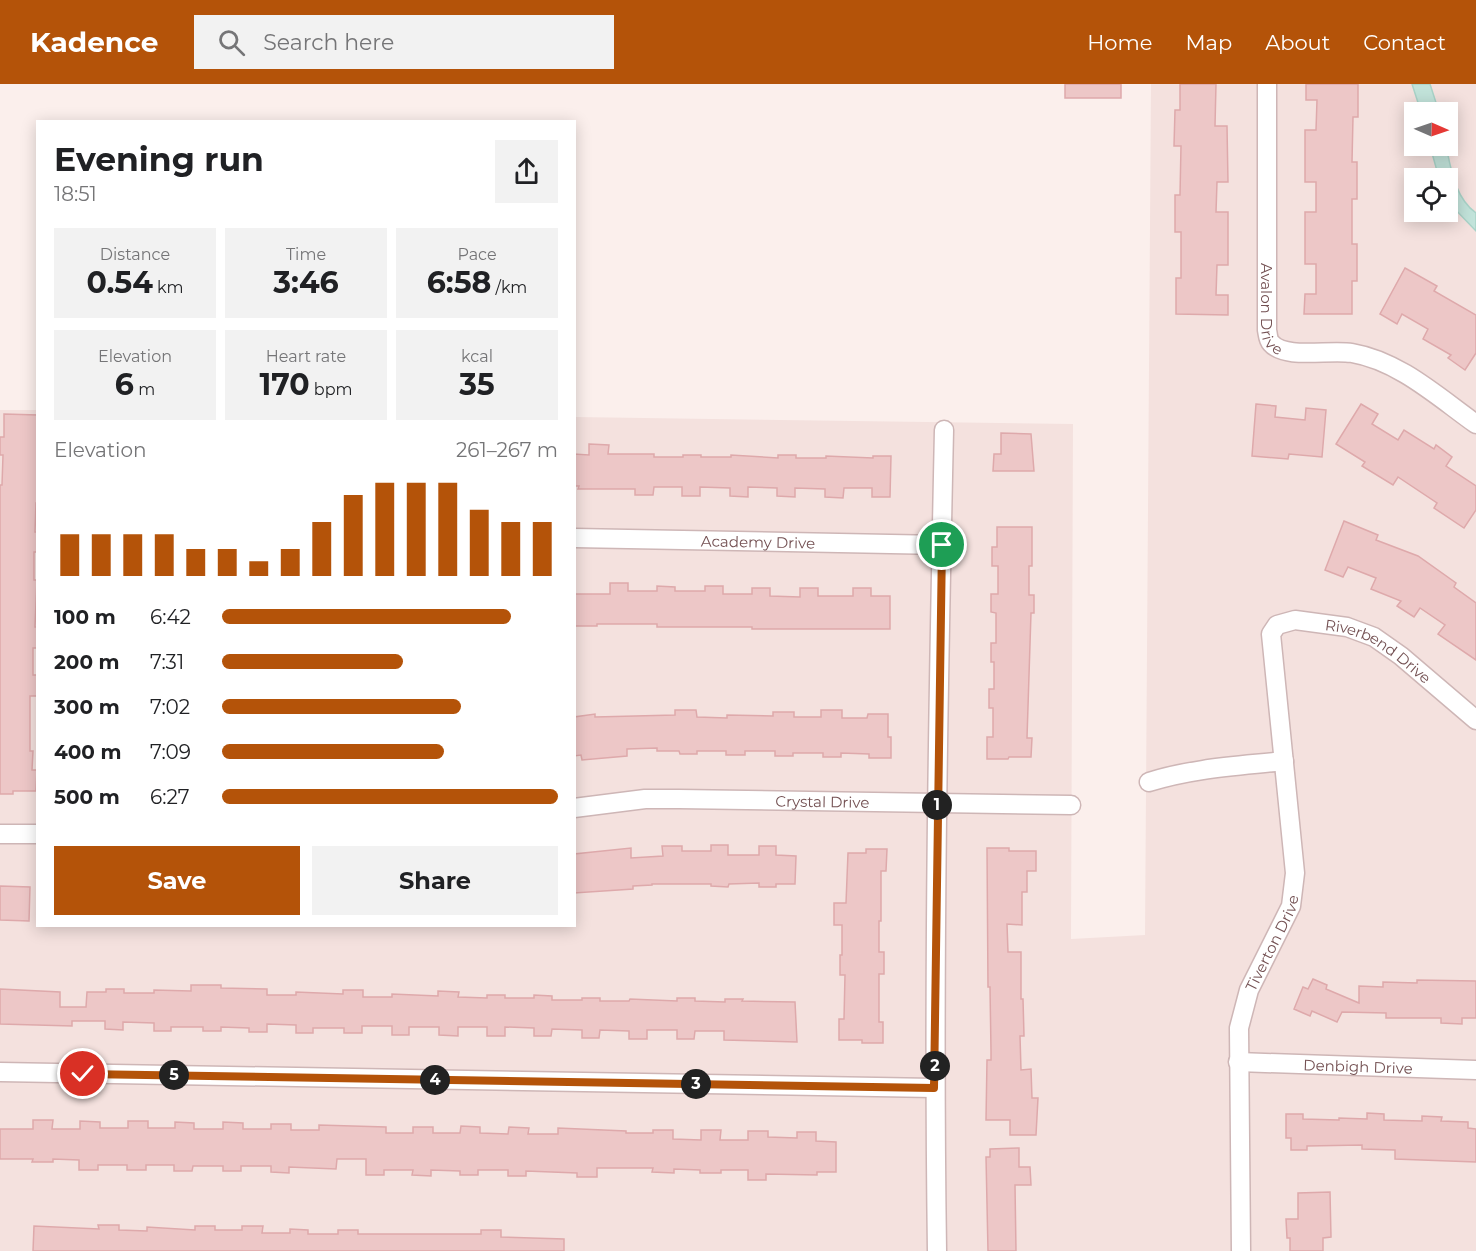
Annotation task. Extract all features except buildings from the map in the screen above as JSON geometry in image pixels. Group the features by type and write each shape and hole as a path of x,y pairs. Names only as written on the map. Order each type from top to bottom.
{"street":[{"name":"Avalon Drive","path":"1267,84 1267,330 1269,341 1276,347 1289,352 1333,351 1373,358 1406,375 1476,423"},
{"path":"937,1251 934,1088 944,430"},
{"name":"Academy Drive","path":"576,538 942,545"},
{"name":"Riverbend Drive","path":"1271,634 1276,626 1295,620 1358,630 1386,644 1476,720"},
{"name":"Tiverton Drive","path":"1241,1251 1239,1028 1243,1009 1257,970 1283,924 1291,906 1294,887 1294,861 1271,634"},
{"path":"1149,782 1166,776 1196,771 1284,761"},
{"name":"Crystal Drive","path":"576,808 645,799 1071,805"},
{"path":"0,834 36,834"},
{"name":"Denbigh Drive","path":"1238,1062 1476,1070"},
{"path":"0,1072 934,1088"}],"shaded area":[{"path":"1151,84 1476,84 1476,1251 0,1251 0,410 36,410 36,927 576,927 576,417 1073,424 1071,939 1145,935"}],"water":[{"path":"1412,84 1430,84 1436,102 1418,102"},
{"path":"1433,156 1448,156 1451,168 1436,168"},
{"path":"1458,188 1463,199 1476,213 1476,231 1458,212"}],"route":[{"path":"83,1074 934,1088 942,545"}]}
